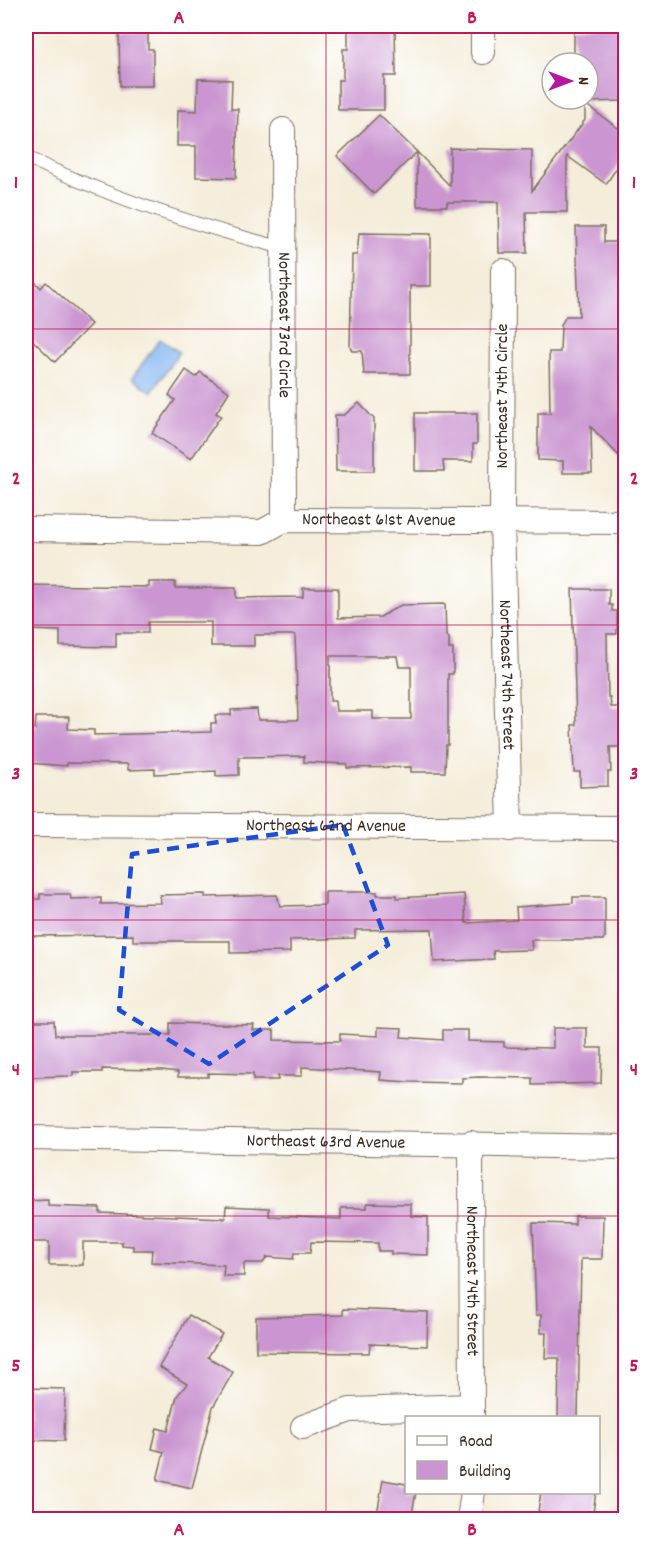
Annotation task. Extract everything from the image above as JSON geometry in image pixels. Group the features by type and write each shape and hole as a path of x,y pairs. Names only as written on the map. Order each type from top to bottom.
{"street":[{"path":"483,26 483,52"},
{"name":"Northeast 73rd Circle","path":"283,129 284,520"},
{"name":"Northeast 74th Circle","path":"502,521 503,271"},
{"name":"Northeast 61st Avenue","path":"26,529 262,532 284,520 626,522"},
{"name":"Northeast 74th Street","path":"502,521 510,829"},
{"name":"Northeast 62nd Avenue","path":"26,825 626,828"},
{"name":"Northeast 63rd Avenue","path":"26,1138 626,1147"},
{"name":"Northeast 74th Street","path":"471,1143 472,1412"},
{"path":"303,1427 350,1410 472,1412"},
{"path":"469,1520 473,1494"}],"lane":[{"path":"26,157 71,180 208,228 283,248"}],"highlighted area":[{"path":"343,825 388,945 209,1064 119,1010 132,854"}],"water":[{"path":"160,339 179,352 152,392 132,378"}],"building":[{"path":"348,26 395,26 396,76 384,76 384,110 338,110 338,80 343,80 343,49 348,49"},
{"path":"574,26 620,26 621,45 626,45 626,101 600,102 600,51 574,51"},
{"path":"119,32 148,32 148,49 153,49 153,86 120,86"},
{"path":"198,79 232,80 231,109 238,109 236,178 196,177 196,146 177,146 178,110 197,111"},
{"path":"585,111 595,111 626,134 626,154 606,184 567,156 567,212 526,212 527,253 499,253 498,202 447,202 447,206 417,206 417,152 450,186 450,148 532,150 532,191 585,120"},
{"path":"379,115 417,152 374,194 337,156"},
{"path":"576,227 604,227 604,242 626,242 626,349 623,349 626,463 591,427 592,473 563,473 563,461 538,460 538,413 550,413 549,352 560,352 561,325 566,316 579,316"},
{"path":"359,233 431,234 431,286 410,286 410,374 364,374 362,351 352,351 350,347 352,255 357,255"},
{"path":"26,273 41,288 46,282 91,324 55,362 26,334"},
{"path":"186,370 196,377 200,372 229,392 216,413 221,416 191,459 152,433 175,400 169,395"},
{"path":"359,403 374,419 374,471 336,471 335,415 344,415"},
{"path":"415,413 477,413 477,444 473,444 473,461 443,461 444,471 415,471"},
{"path":"149,582 175,582 175,588 236,588 236,598 303,597 303,588 338,588 338,618 380,617 401,605 445,604 446,636 449,638 449,649 453,649 453,674 448,674 448,745 446,745 445,772 411,772 411,767 347,768 347,764 304,762 304,756 239,757 239,775 216,776 216,771 155,774 155,769 128,770 128,764 67,763 67,766 26,763 26,729 35,729 36,717 69,717 68,729 94,730 94,735 211,732 211,723 216,723 215,715 231,715 231,710 257,709 258,720 298,720 295,635 254,635 254,646 211,646 211,622 148,622 148,633 116,633 116,647 60,646 60,631 26,630 26,585 149,587","holes":["330,656 397,656 399,667 411,667 411,719 373,719 373,711 336,711 335,701 330,701"]},
{"path":"572,589 609,589 609,605 612,605 612,611 617,611 617,634 607,634 608,697 610,697 611,707 623,707 624,747 610,747 611,772 608,772 608,786 580,787 580,772 574,772 572,725 576,725"},
{"path":"325,892 377,892 377,895 397,895 397,898 464,894 466,923 517,920 516,907 573,903 573,897 605,897 605,937 603,940 531,940 532,950 493,951 494,959 434,962 432,929 355,930 355,938 290,940 290,952 230,953 230,941 133,941 133,935 26,936 26,899 40,899 40,894 70,894 71,899 101,898 101,904 161,903 160,895 205,894 205,897 277,895 280,906 325,905"},
{"path":"26,1021 54,1021 55,1035 170,1035 170,1023 254,1025 253,1030 274,1030 274,1040 340,1041 340,1034 378,1036 378,1027 402,1028 401,1037 443,1040 443,1030 468,1030 468,1041 504,1042 504,1047 553,1048 553,1028 587,1028 587,1048 602,1048 601,1083 532,1085 532,1078 479,1077 462,1078 462,1083 409,1082 380,1080 381,1072 302,1067 302,1076 278,1076 278,1080 253,1080 253,1074 208,1073 208,1077 178,1077 178,1072 162,1070 102,1069 102,1072 73,1072 73,1076 26,1077"},
{"path":"48,1200 48,1206 100,1208 100,1213 225,1218 226,1206 269,1208 269,1216 341,1219 341,1208 367,1208 367,1203 411,1204 411,1216 428,1217 428,1255 391,1254 391,1251 378,1251 378,1243 311,1242 310,1253 294,1253 293,1259 267,1257 263,1263 244,1263 244,1276 223,1276 224,1265 151,1262 152,1250 133,1250 133,1246 122,1245 122,1242 83,1242 83,1265 49,1265 49,1242 26,1242 26,1201"},
{"path":"575,1216 603,1216 602,1259 581,1259 578,1416 558,1416 559,1358 545,1358 546,1333 541,1333 541,1315 536,1315 533,1223 575,1224"},
{"path":"343,1309 428,1312 427,1346 370,1344 369,1353 256,1352 256,1317 343,1315"},
{"path":"189,1315 222,1334 208,1357 233,1372 213,1407 192,1488 157,1480 164,1452 152,1449 157,1428 168,1431 177,1396 187,1384 159,1367"},
{"path":"26,1388 65,1389 64,1441 27,1440"},
{"path":"383,1480 405,1484 405,1494 416,1494 411,1520 376,1520"},
{"path":"541,1494 596,1494 592,1520 546,1520 547,1513 538,1511"}]}
